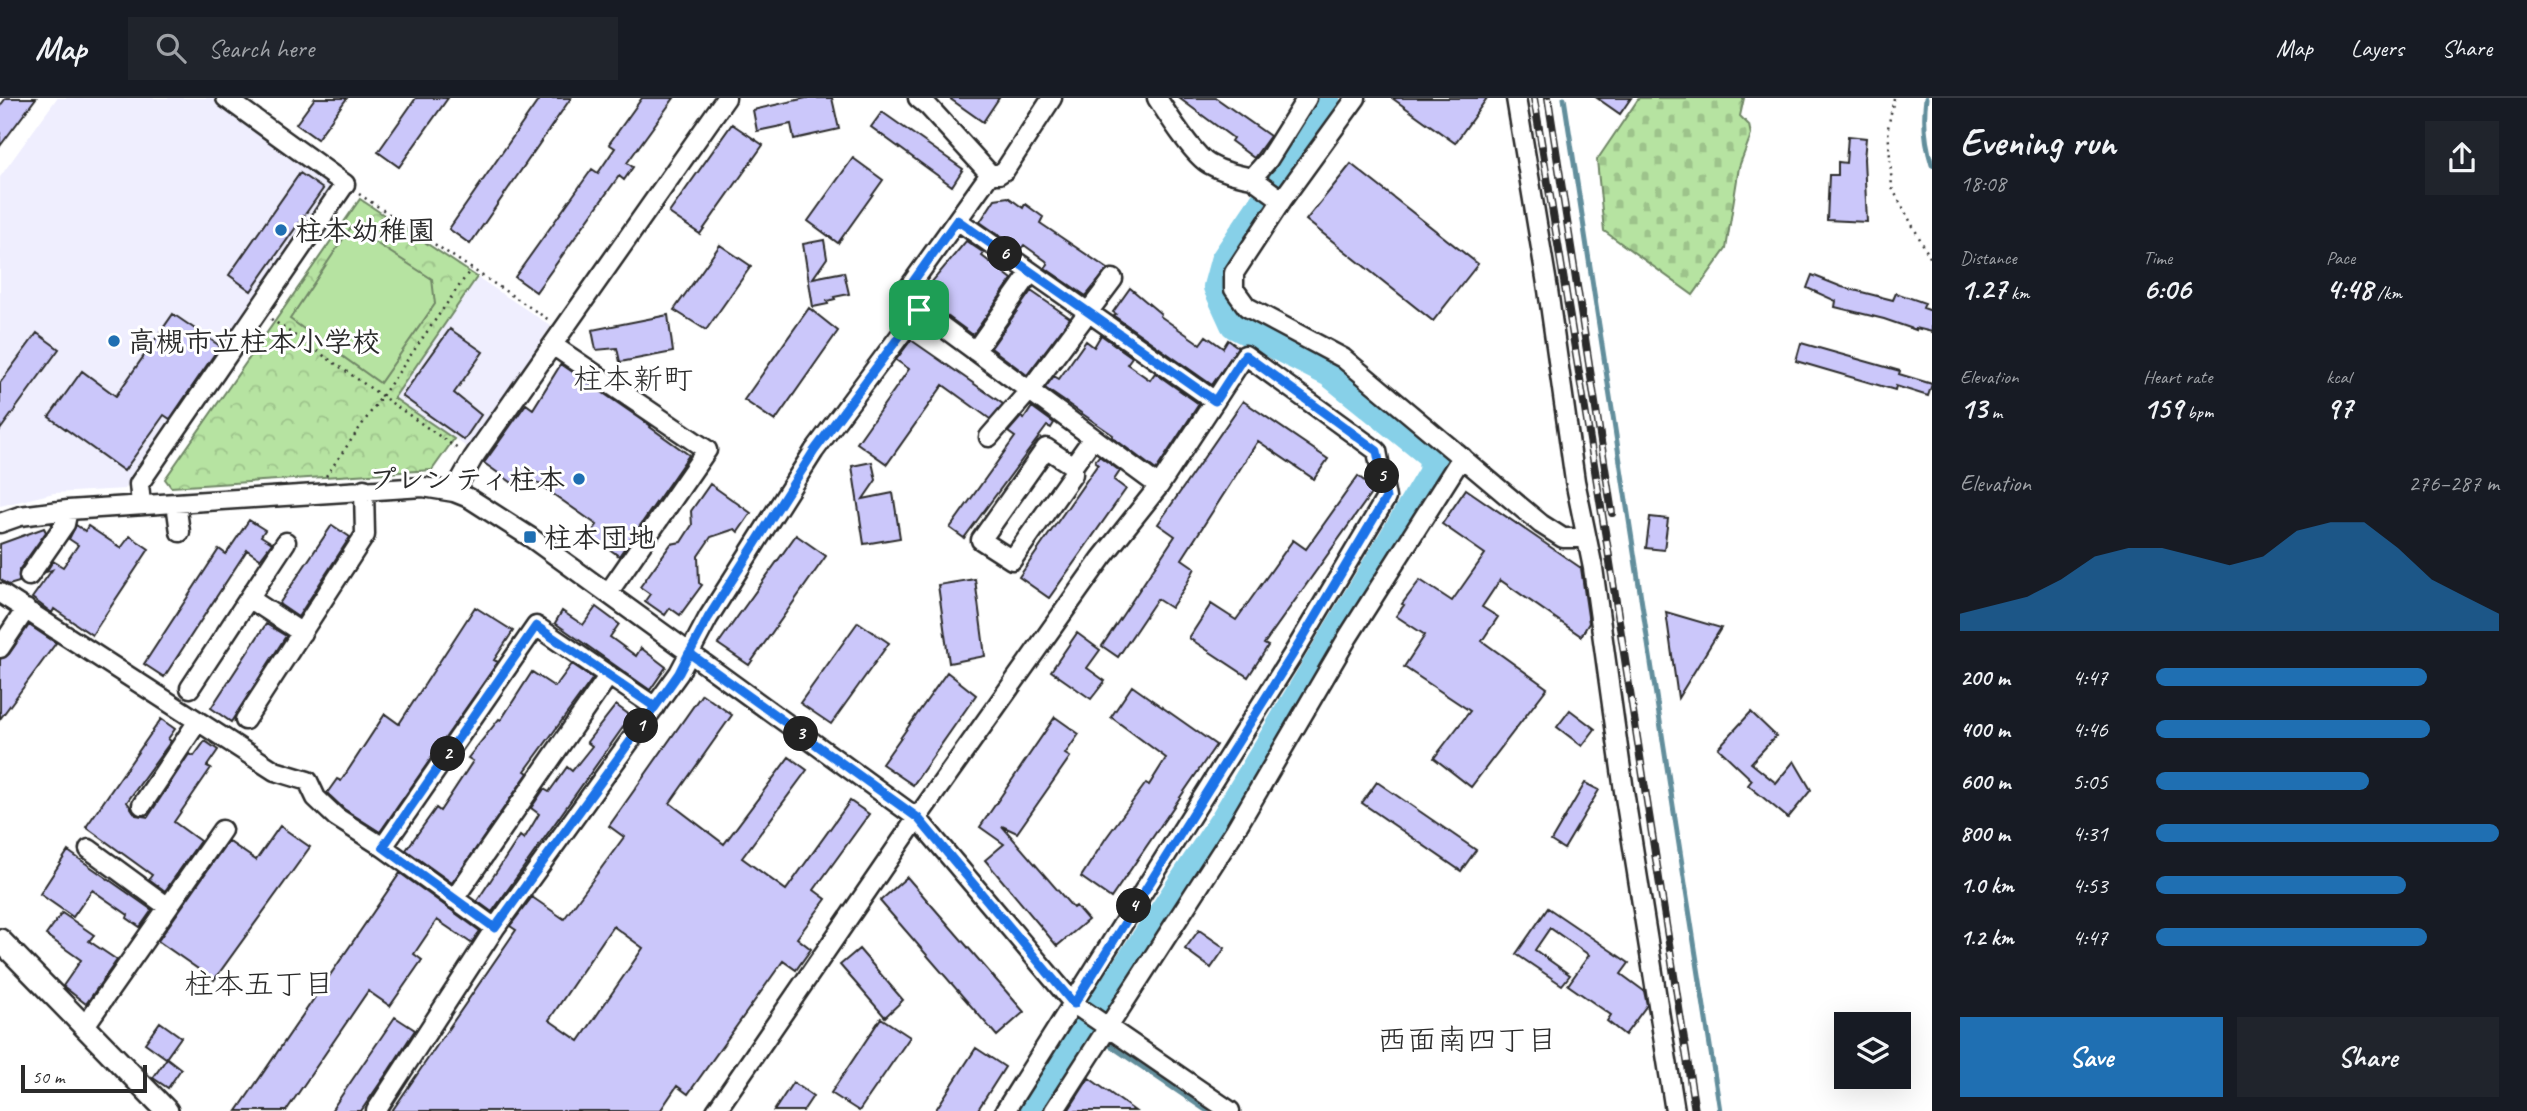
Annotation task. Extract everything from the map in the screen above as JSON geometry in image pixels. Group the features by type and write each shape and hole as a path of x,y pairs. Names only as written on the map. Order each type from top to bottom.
{"main road":[{"path":"0,940 167,1111"}],"street":[{"path":"141,505 139,484 345,184 226,98"},
{"path":"454,492 473,458 726,98"},
{"path":"918,98 990,174 999,174 1005,170 1052,98"},
{"path":"1157,98 1207,163 1230,174 1252,178 1282,200"},
{"path":"1252,178 1268,160 1307,98"},
{"path":"1356,98 1282,200 1234,273 1234,289 1247,307 1343,358 1541,524 1563,538 1585,538"},
{"path":"1516,98 1548,290 1575,481 1593,568 1624,791 1675,1111"},
{"path":"990,174 902,297 1159,486"},
{"path":"957,220 1215,401"},
{"path":"975,351 1031,272"},
{"path":"989,437 1029,391 1113,279"},
{"path":"376,1111 495,928 679,673 814,451 919,310"},
{"path":"554,346 707,450 608,593"},
{"path":"716,1111 1101,559 1159,486 1245,355 1377,451 1386,498 1293,654 1005,1111"},
{"path":"1073,466 1046,448 981,540 1012,560 1073,474 1073,466 1093,438"},
{"path":"1054,1111 1234,832 1348,637 1462,457"},
{"path":"0,523 20,516 68,510 364,489 423,487 454,492 488,509 608,593 918,818 1074,1004 1230,1111"},
{"path":"245,720 365,535 364,489"},
{"path":"176,503 180,532"},
{"path":"29,576 65,524 68,510"},
{"path":"190,688 286,542"},
{"path":"0,593 275,771 308,781 324,807 495,928"},
{"path":"249,598 302,633"},
{"path":"0,648 26,609"},
{"path":"383,847 536,626 655,707"},
{"path":"454,899 609,675"},
{"path":"142,805 198,721"},
{"path":"84,1027 222,830"},
{"path":"89,849 168,907"}],"path":[{"path":"1894,98 1888,128 1892,188 1932,261"},
{"path":"345,184 564,331"},
{"path":"314,493 471,269"},
{"path":"259,310 473,458"}],"shaded area":[{"name":"高槻市立柱本小学校","path":"57,98 212,98 331,182 332,192 125,489 54,493 0,506 0,177"},
{"path":"477,277 551,326 468,448 394,398"}],"green space":[{"path":"1639,98 1744,98 1740,116 1749,125 1751,135 1739,167 1726,249 1693,295 1604,231 1597,160"},
{"path":"360,199 477,277 394,398 454,439 432,470 171,487 165,479"},
{"path":"351,227 432,279 435,304 380,383 290,319"}],"building":[{"path":"6,98 36,98 0,146 0,106"},
{"path":"315,98 347,98 317,139 296,124"},
{"path":"416,98 448,98 399,167 378,152"},
{"path":"540,98 571,98 470,244 449,229"},
{"path":"642,98 674,98 627,163 633,167 624,180 619,176 536,292 515,277 592,169 598,173 615,148 609,144"},
{"path":"806,98 832,98 839,129 794,139 791,124 757,131 753,110"},
{"path":"949,98 999,98 983,122"},
{"path":"1179,98 1216,98 1270,136 1254,158 1231,141 1233,138"},
{"path":"1392,98 1487,98 1455,143"},
{"path":"1597,98 1631,98 1620,114"},
{"path":"882,112 963,169 952,186 871,127"},
{"path":"732,124 763,145 700,234 669,213"},
{"path":"1848,136 1866,138 1864,159 1867,222 1827,220 1829,175 1838,175 1838,162 1846,163"},
{"path":"853,158 883,180 838,243 808,221"},
{"path":"1351,164 1478,264 1433,321 1306,220"},
{"path":"300,173 323,189 251,291 229,275"},
{"path":"1008,197 1023,208 1025,204 1043,217 1040,223 1108,269 1086,296 1045,268 1048,264 1046,261 1024,245 1020,250 980,222 995,199"},
{"path":"824,240 827,258 813,278 844,272 849,294 834,297 835,299 827,301 828,304 813,307 803,244"},
{"path":"966,241 984,253 982,256 1012,279 973,335 920,296"},
{"path":"720,245 751,266 706,330 674,310"},
{"path":"1812,275 1842,287 1893,300 1896,293 1925,303 1923,308 1932,311 1932,332 1835,307 1836,301 1807,288"},
{"path":"1130,288 1161,314 1160,316 1200,344 1206,336 1223,348 1228,340 1238,347 1212,385 1114,316 1116,314 1113,312"},
{"path":"1031,291 1070,318 1027,375 991,348"},
{"path":"809,308 838,331 775,421 744,400"},
{"path":"173,314 220,346 170,419 164,415 124,471 49,417 82,371 116,396"},
{"path":"668,315 673,352 620,362 617,348 596,350 592,330"},
{"path":"450,329 483,352 454,393 481,415 464,440 402,396"},
{"path":"37,333 59,349 0,430 0,383"},
{"path":"1101,335 1132,357 1127,364 1150,380 1155,373 1199,404 1156,470 1112,437 1113,435 1045,388 1054,376 1059,379 1086,341 1094,347"},
{"path":"911,340 1003,404 990,419 943,385 887,464 857,443 909,369 896,360"},
{"path":"1801,343 1900,371 1899,374 1932,384 1928,396 1896,386 1895,390 1796,361"},
{"path":"561,364 689,455 619,556 590,535 597,525 526,475 518,487 484,463 526,404 533,409"},
{"path":"1243,401 1328,459 1314,479 1258,441 1182,559 1195,568 1185,587 1171,608 1157,599 1118,657 1102,646 1175,536 1158,524"},
{"path":"1032,407 1054,423 1051,428 1047,426 964,538 950,528 1015,437 1008,432 1021,417 1024,419"},
{"path":"1099,456 1120,471 1114,480 1126,489 1049,598 1019,577 1098,464 1095,461"},
{"path":"872,462 876,480 863,499 893,493 900,538 864,544 852,466"},
{"path":"1358,476 1372,487 1373,491 1264,644 1268,646 1248,677 1189,638 1211,604 1236,620 1293,540 1306,549"},
{"path":"710,484 751,513 738,532 735,529 711,537 698,556 699,583 702,585 680,615 670,608 665,615 645,601 650,594 640,587 671,544 681,542 692,525 691,511"},
{"path":"1466,489 1581,568 1589,623 1581,636 1500,580 1482,607 1498,617 1482,641 1547,688 1471,787 1434,758 1470,711 1404,667 1425,635 1396,616 1420,580 1452,601 1485,554 1442,524"},
{"path":"1650,517 1668,519 1664,550 1646,548"},
{"path":"249,520 265,530 261,536 272,543 260,559 247,550 164,677 144,664 219,549 226,554"},
{"path":"76,525 85,531 88,526 121,548 130,536 149,549 92,635 54,609 52,613 32,598 52,570 46,572 53,561 63,567 78,545 69,539"},
{"path":"332,525 350,537 298,617 279,604"},
{"path":"44,528 46,532 19,570 19,582 9,585 5,583 0,579 0,544"},
{"path":"796,535 826,556 749,665 718,644"},
{"path":"975,579 985,656 949,663 938,585"},
{"path":"475,607 513,631 494,660 498,662 380,832 344,809 327,793 337,779 341,781 385,714 399,724"},
{"path":"596,607 619,624 610,637 636,656 641,648 666,667 650,690 555,623 562,611 583,625"},
{"path":"1666,612 1721,628 1678,698"},
{"path":"858,622 889,643 831,724 800,703"},
{"path":"266,624 286,636 231,722 211,708"},
{"path":"29,625 56,643 0,719 0,659 9,654"},
{"path":"1077,633 1100,650 1087,668 1105,681 1091,699 1051,671"},
{"path":"572,664 593,678 525,771 528,773 452,883 406,850 436,808 440,811 473,761 468,758 499,719 501,720 532,672 555,687"},
{"path":"947,672 976,695 913,785 882,764"},
{"path":"1132,686 1216,745 1111,898 1081,877 1106,838 1146,783 1149,785 1166,758 1111,717"},
{"path":"702,694 732,715 670,803 724,844 789,757 807,770 742,858 786,890 850,801 869,814 814,890 826,899 797,938 811,949 796,970 783,961 688,1094 677,1086 660,1111 392,1111 516,930 510,926 532,897 564,919 624,837 609,826","holes":["613,926 643,948 579,1041 549,1020"]},
{"path":"616,705 631,716 492,912 477,901 520,836 524,839 539,814 531,808 544,789 549,792 567,767 572,771 592,746 587,742"},
{"path":"1570,710 1595,729 1582,746 1557,727"},
{"path":"1751,712 1776,736 1751,763 1776,783 1794,761 1811,790 1788,818 1748,785 1752,780 1718,748"},
{"path":"1055,717 1079,734 1065,754 1070,757 1017,833 1002,826 1073,908 1076,906 1088,920 1057,946 985,860 1004,844 980,827"},
{"path":"161,719 175,729 168,739 171,741 127,802 136,815 148,817 189,754 194,756 205,741 218,750 207,766 211,768 174,822 200,841 165,891 149,879 152,875 86,827"},
{"path":"1377,782 1476,850 1461,871 1362,803"},
{"path":"1585,783 1599,790 1564,849 1551,841"},
{"path":"280,826 310,847 214,980 158,941 228,841 256,860"},
{"path":"68,851 152,910 140,927 127,918 128,915 92,890 73,917 40,894"},
{"path":"400,873 480,931 471,943 437,920 414,954 422,960 390,1006 368,991 286,1111 237,1111"},
{"path":"907,877 1024,1012 997,1036 880,901"},
{"path":"1548,908 1629,963 1621,974 1644,991 1647,1005 1625,1035 1607,1021 1611,1015 1568,985 1589,955 1550,928 1535,950 1570,975 1562,985 1516,954"},
{"path":"62,913 94,935 89,941 117,960 86,1004 63,986 81,960 46,935"},
{"path":"1199,930 1225,948 1211,968 1185,949"},
{"path":"859,949 903,1000 885,1017 840,965"},
{"path":"395,1017 415,1030 389,1070 361,1111 331,1111"},
{"path":"881,1018 910,1037 859,1111 831,1093"},
{"path":"160,1022 181,1037 166,1058 145,1043"},
{"path":"976,1048 1005,1067 977,1111 935,1111"},
{"path":"167,1058 181,1069 168,1088 153,1078"},
{"path":"1089,1078 1135,1111 1068,1111"},
{"path":"793,1082 813,1096 803,1111 774,1111"}],"waterway":[{"path":"1032,1111 1225,820 1433,473 1434,456 1330,372 1235,324 1218,287 1225,261 1275,187 1325,98"},
{"path":"1564,98 1720,1111"},
{"path":"1926,98 1925,132 1932,165"},
{"path":"1086,1029 1207,1111"}],"railway":[{"path":"1534,98 1608,550 1695,1111"},
{"path":"1548,98 1612,513"}],"place":[{"name":"柱本幼稚園","path":"281,230"},
{"name":"高槻市立柱本小学校","path":"114,341"},
{"name":"プレンティ柱本","path":"579,479"},
{"name":"柱本団地","path":"530,537"}],"district":[{"name":"柱本新町","path":"633,379"},
{"name":"柱本五丁目","path":"259,984"},
{"name":"西面南四丁目","path":"1467,1040"}],"route":[{"path":"919,310 814,451 708,618 689,653 679,673 655,707 495,928 383,847 536,626 655,707 679,673 689,653 918,818 1074,1004 1293,654 1386,498 1377,451 1245,355 1215,401 957,220 902,297 919,310"}]}
